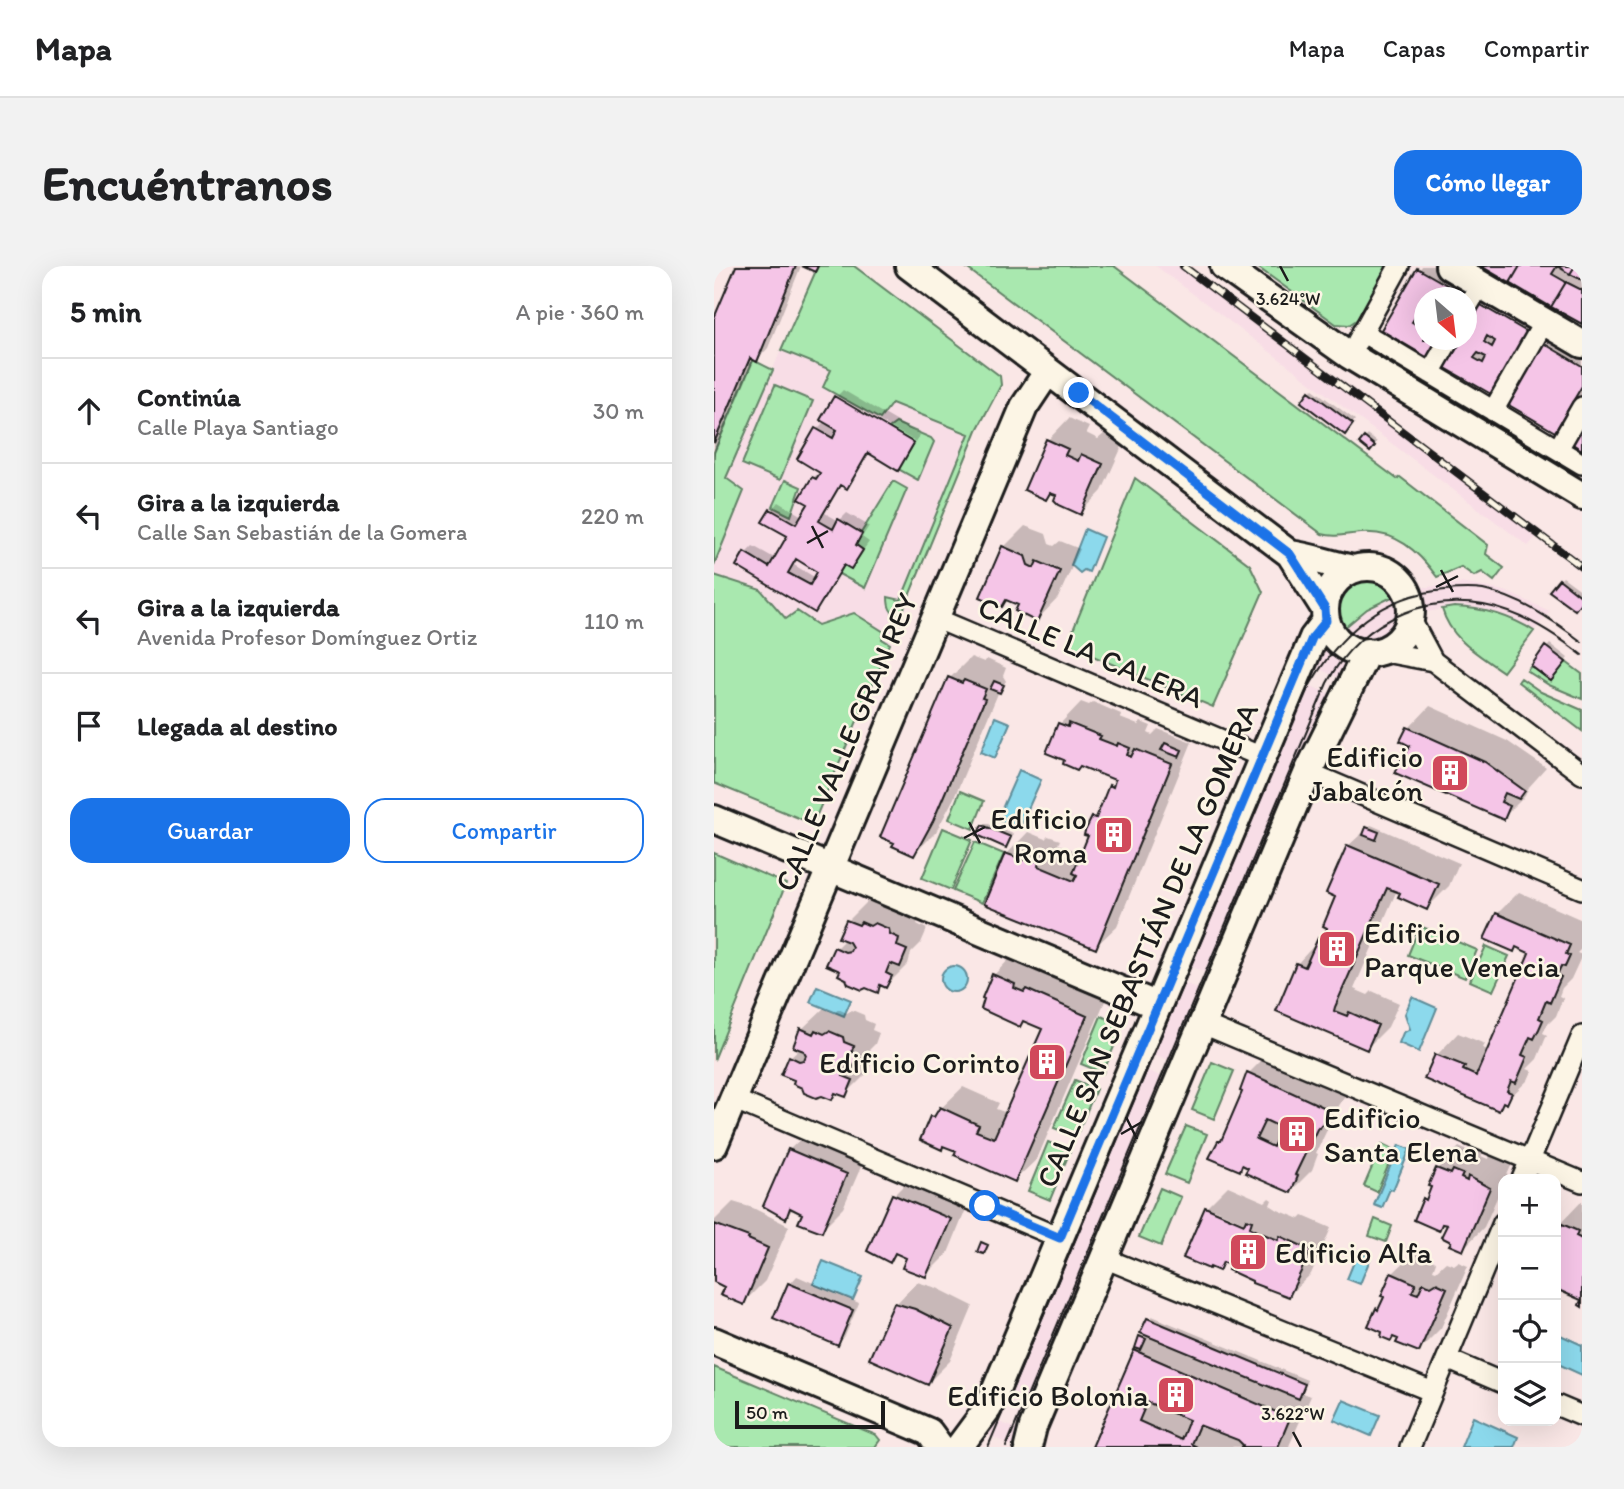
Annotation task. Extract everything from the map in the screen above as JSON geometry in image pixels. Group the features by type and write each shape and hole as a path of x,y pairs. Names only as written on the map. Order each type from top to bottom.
{"main road":[{"path":"909,266 1290,554 1339,642 1350,649 1373,652 1399,639 1406,630 1410,618 1409,596 1402,583 1392,574 1380,568 1353,569 1330,565 1312,557 1290,554"},
{"path":"1224,266 1349,355 1582,496"},
{"path":"1449,266 1582,344"},
{"name":"CALLE VALLE GRAN REY","path":"714,1144 1024,407 1048,371"},
{"path":"1326,615 1327,596 1333,585 1342,575 1353,569"},
{"name":"CALLE SAN SEBASTIÁN DE LA GOMERA","path":"959,1447 988,1408 1312,638 1326,615"},
{"path":"1028,1447 1033,1427 1308,772 1373,652"},
{"path":"714,819 1158,1006"},
{"path":"714,1340 929,1432 940,1447"}],"street":[{"path":"1349,355 1399,266"},
{"path":"1477,290 1480,285"},
{"path":"1493,411 1544,322"},
{"path":"1362,332 1582,464"},
{"path":"1430,373 1443,350"},
{"path":"1558,449 1582,407"},
{"name":"CALLE LA CALERA","path":"935,618 1262,757"},
{"path":"1410,618 1433,661 1582,774"},
{"path":"1373,652 1433,661"},
{"path":"1308,772 1582,889"},
{"path":"1203,1024 1582,1182"},
{"path":"1524,1174 1582,1036"},
{"path":"733,1100 1060,1238"},
{"path":"1410,1447 1498,1235"},
{"path":"1104,1258 1433,1392"},
{"path":"1447,1359 1498,1381"},
{"path":"1561,1407 1582,1416"}],"shaded area":[{"path":"1156,266 1187,266 1443,459 1538,535 1528,546"},
{"path":"781,350 977,430 874,683 714,617 714,507"},
{"path":"1461,583 1505,591 1550,611 1534,631 1508,617 1472,608 1423,613 1397,623 1385,637 1368,642 1342,679 1312,666 1319,651 1353,620 1383,600 1419,588"},
{"path":"1304,683 1335,696 1212,975 1185,964"},
{"path":"1179,981 1206,992 1176,1063 1148,1052"},
{"path":"1142,1068 1169,1080 1029,1415 1001,1403"},
{"path":"993,1420 1023,1431 1020,1443 1015,1447 988,1435 985,1431"}],"green space":[{"path":"818,266 854,266 1000,376 1001,385 977,430 900,618 890,609 888,597 901,600 969,434 892,403 880,419 823,387 831,370 781,350"},
{"path":"964,266 1114,266 1488,545 1486,554 1504,568 1494,581 1482,572 1474,576 1461,567 1437,577 1414,551 1385,535 1322,534"},
{"path":"1256,266 1393,266 1367,313 1349,325 1336,324"},
{"path":"753,360 773,370 726,478 744,491 714,565 714,452"},
{"path":"775,385 813,401 780,480 742,464"},
{"path":"896,423 931,438 934,442 918,480 898,469 914,443 889,428"},
{"path":"1135,478 1250,565 1263,592 1213,707 1067,645"},
{"path":"785,480 801,487 791,516 773,507"},
{"path":"893,481 907,489 865,588 839,574 844,565 851,569 863,550 856,545 861,533"},
{"path":"714,575 761,590 786,619 797,611 818,625 854,613 884,632 882,639 890,644 813,824 714,783"},
{"path":"1363,579 1382,582 1396,595 1367,609 1343,629 1337,613 1339,599 1349,587"},
{"path":"1454,607 1496,613 1534,631 1503,672 1466,645 1452,629 1442,609"},
{"path":"1566,662 1582,674 1582,699 1549,685 1527,671 1531,666 1551,681"},
{"path":"1521,678 1541,692 1582,710 1582,731 1518,682"},
{"path":"960,791 984,801 973,829 949,819"},
{"path":"943,828 972,840 951,890 922,878"},
{"path":"975,842 1004,854 982,903 953,891"},
{"path":"714,853 786,884 714,1060"},
{"path":"1420,926 1477,950 1465,978 1408,955"},
{"path":"1486,946 1509,956 1493,991 1470,981"},
{"path":"1101,1016 1123,1025 1103,1073 1081,1064"},
{"path":"1212,1062 1234,1071 1214,1119 1192,1110"},
{"path":"1075,1080 1096,1089 1076,1137 1054,1128"},
{"path":"1186,1126 1207,1134 1187,1183 1165,1174"},
{"path":"1048,1142 1070,1151 1050,1200 1028,1191"},
{"path":"1382,1144 1395,1150 1377,1192 1364,1186"},
{"path":"1160,1188 1181,1197 1161,1246 1139,1237"},
{"path":"1375,1219 1392,1226 1386,1242 1369,1236"},
{"path":"714,1367 876,1435 880,1440 875,1447 714,1447"}],"water":[{"path":"1085,529 1103,537 1089,572 1084,570 1080,573 1071,565"},
{"path":"995,717 1010,723 995,758 981,752"},
{"path":"1019,770 1041,780 1019,829 997,820"},
{"path":"954,966 964,969 967,979 964,989 954,992 944,989 941,979 944,969"},
{"path":"817,986 851,1000 844,1016 810,1002"},
{"path":"1412,997 1437,1008 1419,1052 1399,1043 1403,1033 1410,1029 1405,1014"},
{"path":"1399,1145 1410,1149 1393,1190 1390,1189 1382,1208 1374,1205"},
{"path":"1358,1252 1371,1257 1360,1284 1347,1279"},
{"path":"823,1261 863,1277 853,1300 813,1284"},
{"path":"1561,1335 1582,1345 1582,1375 1561,1365"},
{"path":"1343,1400 1380,1415 1371,1436 1334,1420"},
{"path":"1473,1417 1518,1437 1514,1447 1461,1447"}],"building":[{"path":"736,266 796,266 757,362 750,358 714,443 714,318"},
{"path":"802,266 818,266 815,272"},
{"path":"1481,266 1520,266 1510,283"},
{"path":"1520,266 1557,266 1552,274 1566,282 1551,307 1510,283"},
{"path":"1557,266 1575,266 1570,274"},
{"path":"1575,266 1582,266 1582,280 1570,274"},
{"path":"1417,268 1450,287 1414,287 1414,350 1381,330"},
{"path":"1566,282 1582,290 1582,324 1551,307"},
{"path":"1479,304 1527,332 1491,394 1442,366 1452,350 1477,350","holes":["1487,336 1495,341 1492,347 1484,342","1478,353 1486,357 1483,363 1474,358"]},
{"path":"1543,343 1582,366 1582,386 1555,432 1507,404"},
{"path":"1415,350 1435,350 1430,359"},
{"path":"1309,391 1353,424 1345,435 1301,402"},
{"path":"834,396 914,443 898,471 868,453 847,489 840,485 819,521 833,529 838,519 861,533 856,545 863,550 851,569 844,565 815,613 736,566 744,552 769,567 787,536 762,522 770,509 796,524 808,504 799,499 812,477 816,479 820,473 797,459 815,428 833,438 837,430 820,420","holes":["796,559 817,572 810,585 788,573"]},
{"path":"1582,424 1582,450 1571,443"},
{"path":"1364,437 1375,446 1370,452 1359,443"},
{"path":"1046,439 1068,449 1065,455 1078,461 1081,454 1103,464 1081,515 1059,505 1054,500 1056,495 1050,493 1046,500 1024,490"},
{"path":"1002,546 1025,556 1028,565 1034,568 1037,561 1060,571 1037,622 1015,611 1018,605 1006,600 1002,607 980,597"},
{"path":"1559,579 1582,597 1575,610 1549,591"},
{"path":"1545,646 1566,662 1551,681 1531,666"},
{"path":"948,677 986,689 982,698 985,699 933,821 914,856 880,837"},
{"path":"994,681 1004,685 1000,693 990,689"},
{"name":"Edificio Roma","path":"1058,723 1068,727 1069,723 1101,736 1099,739 1130,748 1127,755 1131,757 1135,749 1172,764 1096,949 984,904 1005,853 1024,860 1025,856 1039,862 1038,866 1074,881 1077,875 1073,873 1088,836 1084,835 1085,831 1092,817 1096,818 1109,785 1113,787 1115,780 1080,766 1077,770 1063,764 1064,760 1046,753"},
{"name":"Edificio Jabalcón","path":"1407,727 1485,762 1525,791 1519,799 1505,793 1501,802 1510,806 1504,820 1395,773 1410,746 1400,741"},
{"path":"1165,743 1182,750 1179,757 1161,750"},
{"path":"982,825 1011,837 1006,848 977,835"},
{"path":"1366,827 1379,832 1376,840 1363,835"},
{"name":"Edificio Parque Venecia","path":"1347,845 1439,884 1427,910 1398,897 1400,893 1387,888 1335,1007 1334,1011 1347,1016 1349,1012 1378,1025 1367,1050 1276,1011 1296,963 1305,967 1318,938 1322,939 1327,928 1323,926 1335,897 1326,893"},
{"name":"Edificio Parque Venecia","path":"1496,913 1570,945 1566,954 1570,956 1565,967 1561,966 1557,975 1561,977 1550,1003 1546,1001 1539,1018 1543,1020 1534,1039 1530,1037 1522,1055 1527,1057 1516,1083 1511,1081 1507,1091 1512,1093 1507,1104 1503,1102 1499,1111 1424,1079 1435,1054 1465,1066 1463,1070 1476,1076 1529,953 1516,947 1514,952 1484,939"},
{"path":"846,920 859,925 861,922 870,926 875,923 889,929 890,934 899,938 897,946 907,950 900,967 890,963 886,973 892,976 886,988 880,985 878,993 848,984 846,979 838,975 840,971 826,965 834,947 845,952 852,947 849,942 838,938"},
{"name":"Edificio Corinto","path":"992,974 1015,984 1014,988 1024,992 1026,989 1087,1016 1015,1182 954,1155 956,1151 943,1146 942,1150 920,1140 930,1116 934,1117 940,1107 979,1125 976,1131 994,1138 1042,1029 1023,1021 1020,1027 981,1009 982,998"},
{"path":"800,1028 813,1034 815,1030 824,1034 829,1031 854,1046 851,1052 859,1055 853,1068 847,1065 843,1076 853,1080 846,1097 835,1093 832,1100 822,1096 816,1098 793,1084 794,1080 781,1075 789,1056 799,1061 804,1060 804,1051 793,1047"},
{"name":"Edificio Santa Elena","path":"1247,1072 1330,1110 1320,1128 1318,1127 1295,1175 1298,1176 1291,1193 1245,1173 1248,1168 1242,1165 1240,1171 1209,1158 1218,1141 1221,1141 1242,1092 1240,1091","holes":["1265,1120 1282,1128 1273,1147 1256,1139"]},
{"path":"788,1149 847,1174 822,1232 798,1223 802,1214 790,1208 786,1219 763,1206"},
{"path":"1436,1168 1451,1174 1453,1170 1463,1174 1461,1178 1467,1181 1468,1176 1490,1188 1463,1251 1449,1245 1451,1242 1441,1237 1447,1225 1442,1224 1439,1231 1414,1220 1423,1198 1426,1200 1431,1187 1428,1186"},
{"path":"892,1194 951,1219 926,1277 902,1268 906,1258 895,1253 890,1263 867,1251"},
{"name":"Edificio Alfa","path":"1205,1207 1244,1224 1246,1219 1252,1221 1250,1227 1256,1231 1278,1240 1280,1236 1311,1250 1289,1297 1252,1283 1228,1270 1230,1265 1223,1262 1219,1271 1183,1258"},
{"path":"714,1224 749,1237 748,1239 768,1248 744,1305 720,1295 724,1287 714,1282"},
{"path":"1561,1226 1578,1231 1576,1236 1582,1239 1582,1307 1579,1305 1581,1300 1561,1291"},
{"path":"981,1242 988,1245 984,1254 977,1252"},
{"path":"1391,1273 1416,1284 1412,1292 1418,1294 1423,1283 1431,1286 1436,1283 1447,1288 1419,1352 1396,1343 1398,1339 1393,1337 1391,1341 1381,1337 1382,1332 1368,1326 1384,1297 1381,1296"},
{"path":"788,1283 853,1310 838,1346 773,1318"},
{"path":"894,1303 915,1309 953,1328 928,1385 869,1359"},
{"path":"1147,1318 1305,1384 1299,1399 1140,1333"},
{"path":"1139,1336 1146,1339 1141,1350 1135,1348"},
{"name":"Edificio Bolonia","path":"1134,1350 1290,1418 1278,1447 1242,1447 1238,1440 1199,1425 1191,1444 1197,1447 1092,1447","holes":["1147,1402 1189,1420 1181,1440 1139,1421"]}],"tram line":[{"path":"988,1447 1305,694 1330,655 1362,623 1399,600 1459,589 1483,590 1510,598 1547,618 1582,642"},
{"path":"1006,1447 1327,683 1342,660 1360,640 1404,613 1455,603 1482,605 1519,616 1547,630 1582,655"}],"railway":[{"path":"1183,266 1582,567"}],"place":[{"name":"Edificio Jabalcón","path":"1450,773"},
{"name":"Edificio Roma","path":"1114,835"},
{"name":"Edificio Parque Venecia","path":"1337,949"},
{"name":"Edificio Corinto","path":"1047,1062"},
{"name":"Edificio Santa Elena","path":"1297,1134"},
{"name":"Edificio Alfa","path":"1248,1252"},
{"name":"Edificio Bolonia","path":"1176,1395"}],"route":[{"path":"985,1206 1060,1238 1312,638 1326,621 1325,609 1290,554 1079,393"}]}
